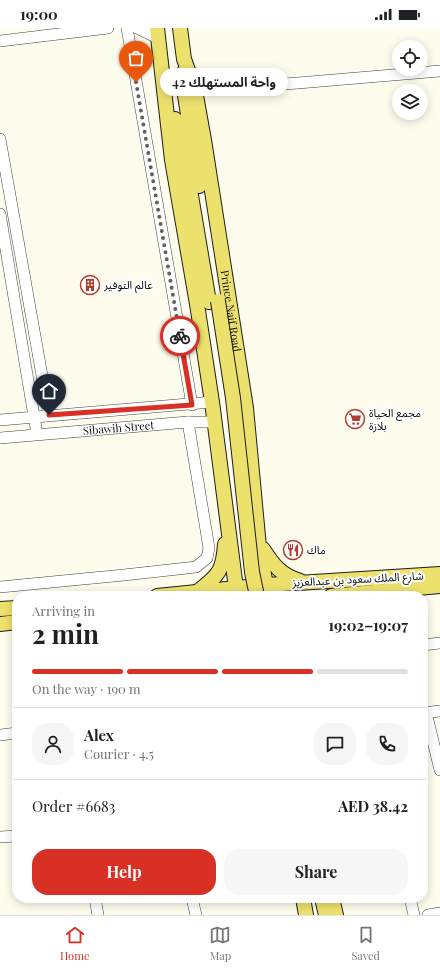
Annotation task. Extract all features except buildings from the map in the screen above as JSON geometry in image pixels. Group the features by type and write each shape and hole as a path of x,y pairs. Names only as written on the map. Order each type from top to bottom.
{"main road":[{"name":"Prince Naif Road","path":"180,28 184,59 194,90 246,408 259,543 267,590"},
{"path":"158,33 172,160 197,304 212,402 227,521 240,591"},
{"path":"184,59 184,89 214,302 224,399 240,591"},
{"path":"162,62 185,160 233,398 255,591"},
{"path":"198,591 221,570 224,560 227,521"},
{"path":"259,543 274,566 288,577 304,582"},
{"name":"شارع الملك سعود بن عبدالعزيز","path":"267,590 304,582 440,574"},
{"name":"شارع الملك سعود بن عبدالعزيز","path":"386,591 440,586"},
{"path":"0,609 12,608"},
{"path":"0,624 12,623"},
{"path":"304,903 306,915"},
{"path":"313,903 316,915"},
{"path":"323,903 326,915"},
{"path":"333,903 336,915"}],"street":[{"path":"0,41 108,28"},
{"path":"127,28 192,405"},
{"path":"137,28 158,33"},
{"path":"194,90 440,71"},
{"path":"0,139 49,415"},
{"path":"0,214 6,280 35,417 37,434"},
{"name":"Sibawih Street","path":"0,420 192,405 212,402"},
{"path":"0,587 196,567 207,558 209,548 188,422"},
{"name":"Sibawih Street","path":"0,438 188,422 214,422"},
{"path":"428,644 440,643"},
{"path":"428,712 440,711"},
{"path":"428,724 440,770"},
{"path":"0,735 12,734"},
{"path":"0,837 12,836"},
{"path":"96,903 98,915"},
{"path":"193,903 196,915"},
{"path":"411,903 414,915"},
{"path":"428,915 440,913"}],"way so far":[{"path":"136,82 180,336"}],"place":[{"name":"واحة المستهلك 42","path":"136,82"},
{"name":"عالم التوفير","path":"90,285"},
{"name":"مجمع الحياة بلازة","path":"355,419"},
{"name":"ماك","path":"293,550"}],"route":[{"path":"49,415 192,405 180,336"}]}
